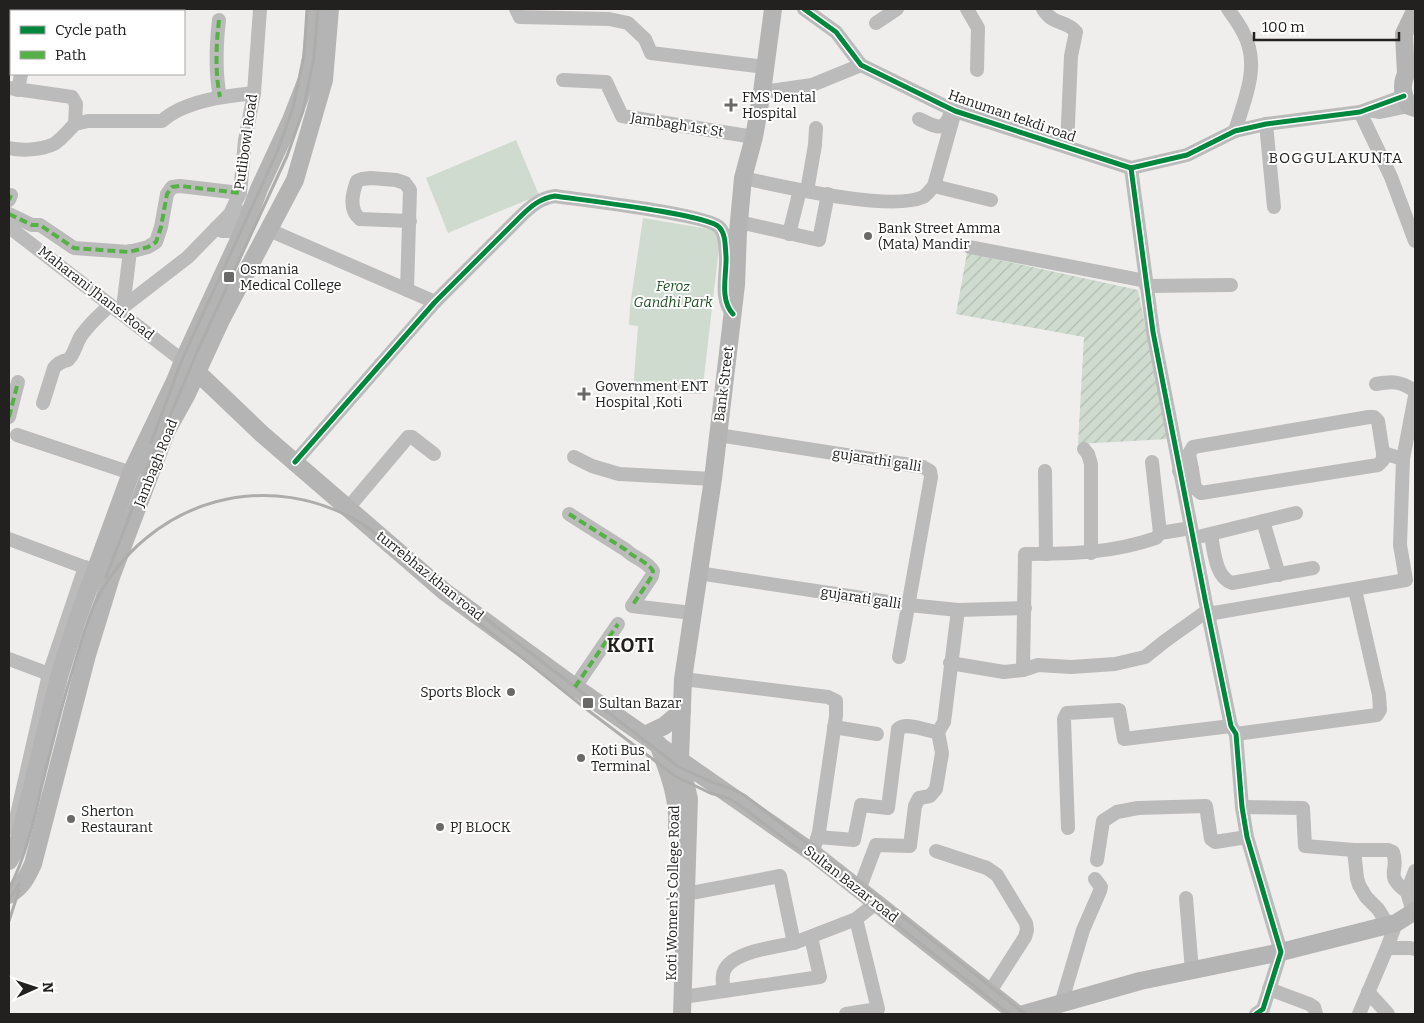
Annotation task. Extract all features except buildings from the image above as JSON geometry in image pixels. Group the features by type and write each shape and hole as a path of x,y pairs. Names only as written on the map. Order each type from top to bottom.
{"main road":[{"path":"189,366 226,266 243,231 259,189 291,120 314,84 311,59 316,9"},
{"name":"Jambagh Road","path":"9,862 17,846 59,677 90,569 131,473 175,381 189,366 254,259 295,180 314,84 324,80 330,9"},
{"name":"Bank Street","path":"680,760 683,679 712,479 733,314 743,178 754,137 762,92 773,9"},
{"path":"1410,103 1403,88 1404,78 1410,72 1404,34 1415,11"},
{"path":"226,266 241,267 246,262 254,259"},
{"name":"Jambagh Road","path":"9,895 18,890 22,885 33,864 87,655 111,577 166,432 186,396 189,366"},
{"name":"turrebhaz khan road","path":"189,366 262,434 445,592 680,760"},
{"path":"651,739 682,711"},
{"name":"Koti Women's College Road","path":"651,739 674,789 678,817 671,1014"},
{"name":"Koti Women's College Road","path":"680,760 689,799 683,1006"},
{"name":"Sultan Bazar road","path":"680,760 815,845 859,890 1017,1014"},
{"path":"1024,1014 1140,982 1280,952 1392,924 1414,912"}],"street":[{"name":"Putlibowl Road","path":"43,403 54,368 57,364 68,360 72,356 83,332 188,257 230,214 240,193 245,140 254,93 260,9"},
{"path":"516,9 520,17 609,19 628,23 645,39 651,52 764,67"},
{"name":"Hanuman tekdi road","path":"804,9 836,32 861,65 953,110 1131,168"},
{"path":"876,22 898,9"},
{"path":"967,9 978,28 978,70"},
{"path":"1043,9 1049,18 1072,27 1076,32 1071,56 1067,146"},
{"path":"1228,9 1244,33 1251,57 1252,75 1235,131"},
{"path":"219,20 217,84 220,98"},
{"path":"762,92 812,85 861,65"},
{"path":"20,75 13,89 72,97 76,104 75,124"},
{"name":"Jambagh 1st St","path":"563,80 606,82 622,116 754,137"},
{"path":"9,148 18,150 55,143 75,124 88,121 162,121 170,115 198,103 254,93"},
{"path":"1260,1011 1280,952 1247,837 1233,730 1192,533 1186,470 1153,332 1131,168 1187,155 1235,131 1266,124 1365,111 1380,112 1410,103"},
{"path":"919,119 938,127 944,126 953,110"},
{"path":"743,178 878,202 894,202 925,196 934,186 953,110"},
{"path":"1365,111 1415,242"},
{"path":"1266,124 1274,207"},
{"path":"789,234 804,190 815,145 816,128"},
{"path":"407,290 410,221 410,190 405,183 396,180 371,178 362,179 357,182 352,208 354,215 360,220 410,221"},
{"path":"9,214 32,225 40,225 74,248 119,252 130,251 148,247 156,242 161,227 167,194 172,187 180,186 240,193"},
{"path":"934,186 991,200"},
{"path":"216,228 222,231 231,231 259,189"},
{"path":"739,222 817,240 820,239 828,194"},
{"path":"295,462 435,302 532,205 546,198 555,196 686,216 718,225 725,240 725,300 733,314"},
{"name":"Maharani Jhansi Road","path":"9,227 117,308 189,366"},
{"path":"269,230 435,302"},
{"path":"970,247 1146,284 1231,284"},
{"path":"117,308 130,251"},
{"path":"1376,384 1392,381 1408,386 1415,391"},
{"path":"9,417 18,382"},
{"path":"950,663 1004,672 1023,670 1038,665 1071,667 1114,664 1145,657 1208,613 1406,580 1400,545 1415,396"},
{"path":"1369,416 1374,417 1378,421 1383,453 1383,460 1378,465 1202,493 1196,488 1186,470 1189,454 1193,447 1369,416"},
{"path":"17,435 131,473"},
{"name":"gujarathi galli","path":"718,435 922,467 930,471 931,477 909,605"},
{"path":"348,508 408,437 412,437 434,454"},
{"path":"1084,449 1088,454 1091,464 1091,553"},
{"path":"1383,453 1408,452"},
{"path":"574,458 592,466 619,474 712,479"},
{"path":"1023,670 1025,554 1091,553 1132,546 1156,538 1160,533 1152,462"},
{"path":"1045,471 1046,554"},
{"path":"1160,533 1211,534 1296,513"},
{"path":"569,514 650,566 653,571 652,576 632,606 692,613"},
{"path":"1263,522 1279,574"},
{"path":"1211,534 1219,571 1232,584 1313,568"},
{"path":"9,539 90,569 50,674 16,819 9,828"},
{"name":"gujarati galli","path":"698,573 909,605 958,610 1025,608"},
{"path":"1068,828 1064,719 1067,713 1119,710 1124,739 1377,716 1380,710 1379,695 1355,590"},
{"path":"899,657 909,605"},
{"path":"859,890 876,845 910,846 915,806 918,798 930,796 936,789 942,753 938,732 944,722 958,610"},
{"path":"576,687 618,624"},
{"path":"9,659 50,674"},
{"path":"683,679 828,697 836,701 836,716 815,845 854,840 861,805 888,808 898,729 902,726 907,726 938,732"},
{"path":"834,727 878,734"},
{"path":"1097,860 1103,821 1117,812 1138,808 1206,806 1211,839 1215,842 1247,837"},
{"path":"1242,807 1303,808 1305,846 1354,850 1388,850 1393,852 1395,856 1393,876 1397,884 1407,892 1414,912"},
{"path":"1354,850 1359,885 1366,897 1392,924 1387,948 1359,1014"},
{"path":"936,851 987,868 997,875 1026,923 1025,937 989,993"},
{"path":"1407,892 1415,871"},
{"path":"686,894 780,876 794,943"},
{"path":"1061,1004 1083,930 1100,891 1100,887 1095,879"},
{"path":"1186,898 1192,970"},
{"path":"724,991 722,974 729,963 738,956 794,943 811,937 856,918 876,903"},
{"path":"846,1014 878,1009 856,918"},
{"path":"683,1006 724,991 820,978 811,937"},
{"path":"1387,948 1415,949"},
{"path":"1268,989 1309,1004 1314,1007 1316,1014"},
{"path":"1368,992 1388,1014"}],"green space":[{"path":"516,140 539,195 448,233 426,178"},
{"name":"Feroz Gandhi Park","path":"643,218 721,231 702,394 633,391 638,326 629,325 630,306"},
{"path":"967,253 1138,290 1168,439 1078,444 1084,337 956,314"}],"railway":[{"path":"151,443 181,362 277,152 293,108 304,55 307,9"},
{"path":"106,577 148,468 197,352 287,156 303,111 314,57 318,9"},
{"path":"9,889 29,838 61,712 86,626 96,601 118,567 145,539 161,527 196,508 234,498 253,496 291,498 310,501 328,507 363,524 679,767 744,795 893,909 1025,1014"},
{"path":"450,600 585,708 675,776 738,804 887,917 1009,1014"},
{"path":"9,900 19,884"},
{"path":"9,921 19,890"}],"marked path":[{"path":"219,20 217,78 220,97"},
{"path":"9,214 32,225 40,225 74,248 129,252 148,247 156,242 161,227 167,194 172,187 180,186 240,193"},
{"path":"9,200 11,195"},
{"path":"9,417 18,382"},
{"path":"569,514 644,562 653,571 652,576 632,606"},
{"path":"575,687 618,624"}],"cycle path":[{"path":"804,9 836,32 861,65 955,111 1131,168 1187,155 1235,131 1266,124 1360,112 1404,96"},
{"path":"1131,168 1153,332 1231,726 1236,734 1242,807 1247,837 1281,952 1263,1009 1256,1014"},
{"path":"295,462 435,302 524,213 536,203 545,199 555,196 642,208 692,217 719,227 723,233 725,244 726,301 733,314"}],"place":[{"name":"FMS Dental Hospital","path":"731,105"},
{"name":"Bank Street Amma (Mata) Mandir","path":"868,236"},
{"name":"Osmania Medical College","path":"229,277"},
{"name":"Government ENT Hospital ,Koti","path":"584,394"},
{"name":"Sports Block","path":"511,692"},
{"name":"Sultan Bazar","path":"588,703"},
{"name":"Koti Bus Terminal","path":"581,758"},
{"name":"Sherton Restaurant","path":"71,819"},
{"name":"PJ BLOCK","path":"440,827"}],"district":[{"name":"BOGGULAKUNTA","path":"1336,158"},
{"name":"KOTI","path":"631,645"}]}
